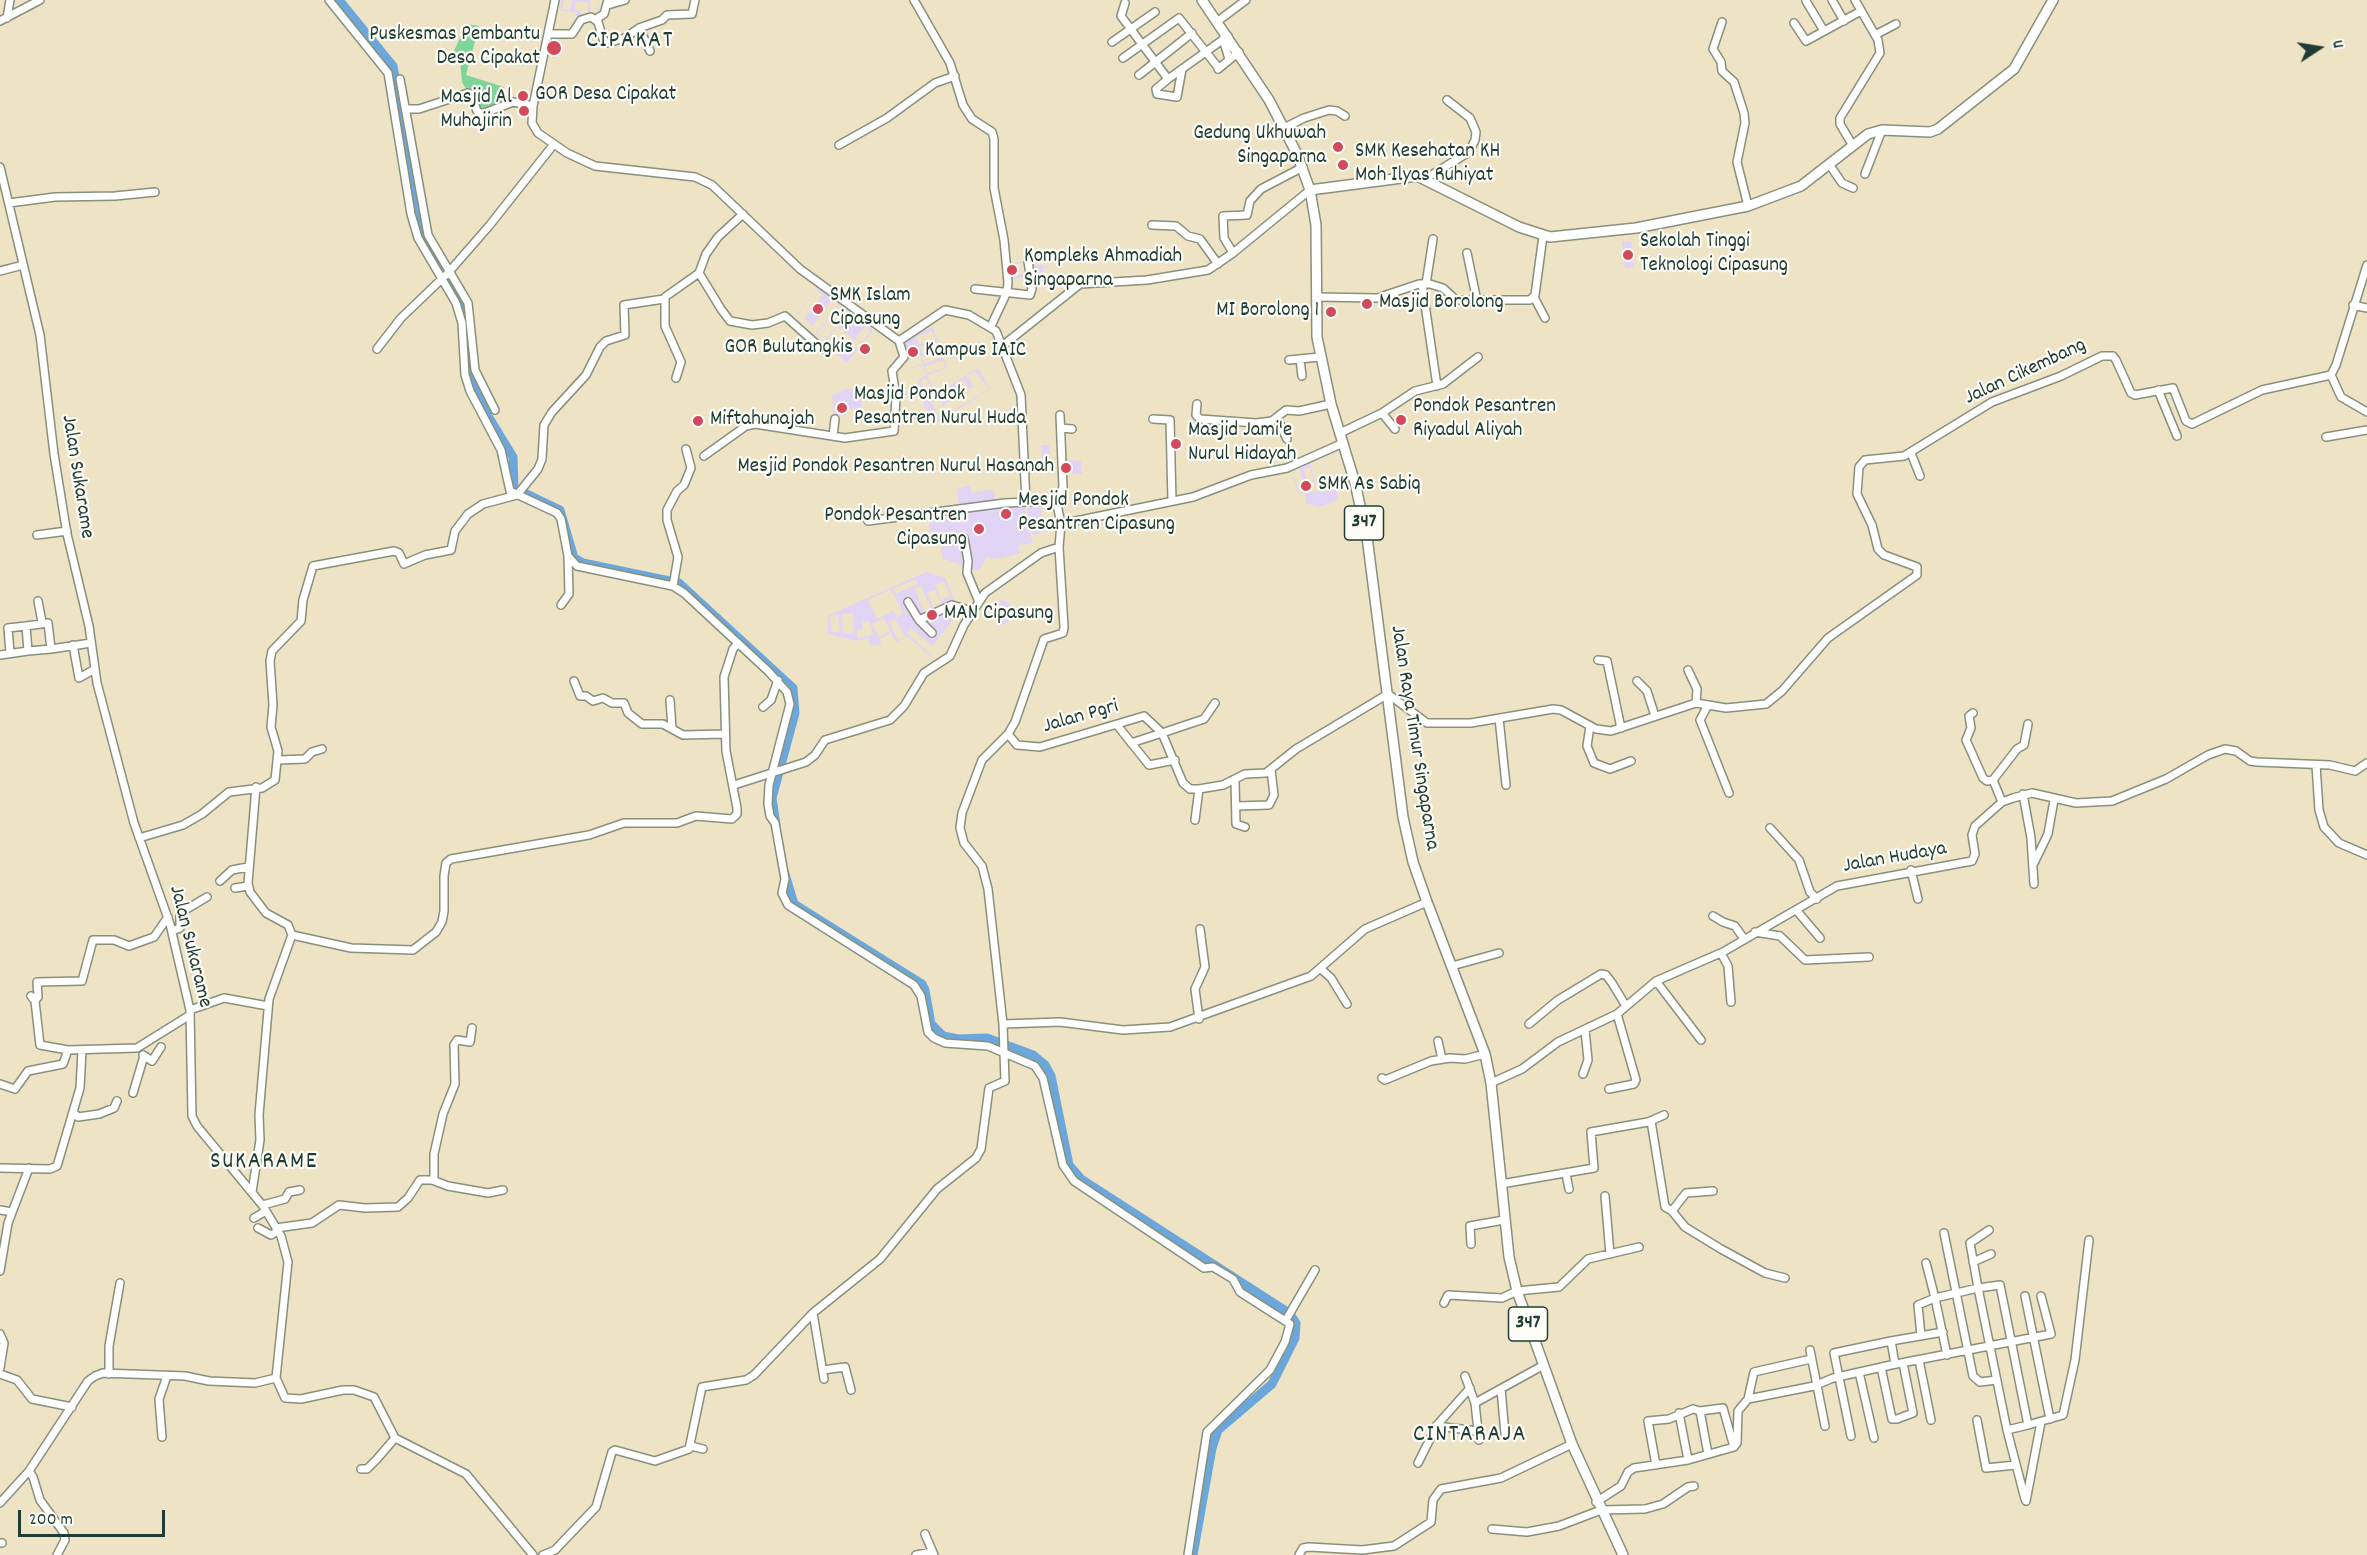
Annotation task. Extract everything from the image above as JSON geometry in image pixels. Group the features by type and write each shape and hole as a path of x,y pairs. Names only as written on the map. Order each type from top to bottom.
{"main road":[{"name":"Jalan Raya Timur Singaparna","path":"1202,0 1218,21 1226,37 1239,52 1284,128 1303,167 1310,190 1316,225 1320,357 1331,404 1355,483 1367,537 1385,695 1403,817 1413,862 1488,1065 1504,1220 1517,1291 1542,1366 1572,1444 1623,1555"},
{"path":"1310,190 1412,176 1425,179 1519,227 1543,236 1561,237 1636,228 1748,207 1796,189 1868,134 1882,130 1930,132 1938,129 2014,69 2053,0"}],"street":[{"path":"3,20 10,0"},
{"path":"3,20 40,0"},
{"path":"329,0 384,65 401,105 422,213 459,311 464,363 470,391 501,450 508,488 559,516 568,556 569,594 561,605"},
{"path":"555,0 533,106 533,128 554,144 595,166 695,177 712,185 800,268 901,340 904,357 892,371 896,397 894,431 848,438 755,424 746,426 704,456"},
{"path":"549,34 572,34 581,20 596,19 604,14 608,2 625,0"},
{"path":"596,19 603,39 607,43 625,38 639,28 662,20 667,15 692,14 695,0"},
{"path":"914,0 955,76 963,105 972,118 992,132 994,139 994,188 1004,240 1007,292 991,326"},
{"path":"1218,21 1246,0"},
{"path":"1806,0 1824,31"},
{"path":"1832,0 1844,21"},
{"path":"1853,146 1840,124 1840,118 1880,53 1875,35 1855,0"},
{"path":"1125,3 1121,16 1168,78"},
{"path":"1794,23 1806,41 1862,11"},
{"path":"1112,42 1155,12"},
{"path":"1123,58 1179,18 1218,68 1239,52"},
{"path":"1722,22 1713,49 1721,62 1722,72 1733,81 1743,110 1745,123 1737,162 1748,207"},
{"path":"1875,35 1896,24"},
{"path":"639,28 650,51"},
{"path":"1139,75 1192,33"},
{"path":"1182,69 1177,97 1159,95 1155,91 1168,78 1226,37 1229,59"},
{"path":"839,145 887,118 935,83 955,76"},
{"path":"400,79 411,214 418,238 468,303 475,370 495,410"},
{"path":"401,105 419,109 468,93 471,94 477,111 482,114 513,102 533,106"},
{"path":"1425,179 1469,152 1475,140 1476,132 1470,118 1447,100"},
{"path":"1284,128 1304,118 1329,110 1337,111 1345,116"},
{"path":"1865,174 1882,130"},
{"path":"377,349 401,318 445,275 554,144"},
{"path":"1829,164 1842,183 1853,188"},
{"name":"Jalan Sukarame","path":"0,167 40,335 54,454 95,669 140,838 172,930 190,1012 192,1116 264,1208 286,1249 288,1262 276,1378"},
{"path":"1233,253 1224,238 1223,216 1247,215 1250,201 1261,189 1303,167"},
{"path":"1002,347 1080,284 1177,276 1208,270 1233,253 1310,190"},
{"path":"9,203 55,197 116,196 155,192"},
{"path":"676,378 681,362 665,326 664,300 669,293 699,273 706,254 738,209"},
{"path":"1152,225 1176,226 1188,236 1200,239 1218,264"},
{"path":"1543,236 1534,297 1545,318"},
{"path":"1432,239 1424,284 1437,386"},
{"path":"1467,253 1477,301"},
{"path":"975,289 1030,295 1032,289 1028,261"},
{"path":"2367,265 2332,376 2345,400 2367,412"},
{"path":"0,271 23,266"},
{"path":"699,273 721,309 734,323 763,323 785,316 822,349"},
{"path":"1317,297 1377,298 1424,284 1443,288 1456,300 1517,302 1534,297"},
{"path":"140,838 162,833 190,821 229,792 262,788 275,780 278,760 271,727 273,705 270,661 272,651 301,621 303,600 313,566 394,551 399,553 404,564 425,555 450,550 455,531 468,514 483,504 518,493 538,469 542,459 544,425 552,412 586,375 600,347 606,341 625,335 624,305 664,300"},
{"path":"2353,305 2367,308"},
{"path":"901,340 937,313 945,310 959,311 991,326 996,331 1021,395 1026,502"},
{"name":"Jalan Cikembang","path":"1385,695 1394,695 1427,723 1471,723 1553,709 1561,710 1603,731 1621,728 1696,703 1741,708 1772,701 1828,638 1917,575 1917,567 1884,555 1878,549 1872,525 1860,504 1856,480 1861,462 1911,453 1992,402 2061,376 2102,356 2113,356 2131,393 2135,395 2158,390"},
{"path":"1289,360 1320,357"},
{"path":"1061,524 1172,501 1212,491 1251,475 1287,468 1341,438 1415,391 1446,382 1478,357"},
{"path":"1300,359 1302,376"},
{"path":"2177,436 2158,390 2173,388 2186,421 2192,424 2262,390 2332,376"},
{"path":"1197,404 1196,415 1200,419 1256,423 1276,418 1286,410 1299,411 1331,404"},
{"path":"1382,413 1395,429"},
{"path":"543,1555 555,1550 596,1507 612,1452 615,1450 655,1461 686,1452 691,1446 702,1387 751,1378 813,1313 880,1259 911,1224 931,1194 976,1158 981,1149 989,1088 1005,1081 1003,1024 984,872 964,843 960,828 962,813 982,760 1008,734 1016,722 1044,639 1063,633 1065,627 1059,547 1061,524 1057,504 1063,487 1060,415"},
{"path":"1276,418 1287,439"},
{"path":"833,436 835,419"},
{"path":"1153,419 1170,420 1172,501"},
{"path":"1061,428 1072,429"},
{"path":"2326,437 2367,430"},
{"path":"674,583 678,557 667,520 668,510 692,468 686,449"},
{"path":"1911,453 1920,476"},
{"path":"868,521 1005,502 1052,501 1057,504"},
{"path":"37,535 67,531"},
{"path":"964,538 968,559 967,573 979,602"},
{"path":"734,785 783,771 812,758 825,740 885,723 894,717 924,673 950,656 972,611 989,590 1041,553 1059,547"},
{"path":"568,556 582,568 674,583 778,680 786,692 790,704 768,804 770,816 775,824 785,879 782,893 788,905 914,984 921,996 928,1032 934,1038 945,1043 978,1043 1029,1062 1040,1072 1060,1156 1074,1181 1204,1268 1213,1267 1233,1279 1240,1292 1288,1317"},
{"path":"38,601 42,622"},
{"path":"908,602 919,620 932,633"},
{"path":"919,620 952,605 972,611"},
{"path":"10,653 8,628 42,622 49,625 51,649"},
{"path":"26,626 28,651"},
{"path":"0,655 91,643"},
{"path":"292,935 351,948 413,950 436,932 442,922 444,876 446,863 451,859 589,835 624,823 677,824 696,816 732,819 737,814 737,808 734,785 727,761 724,677 733,649 738,643"},
{"path":"73,645 79,678 95,669"},
{"path":"1598,660 1607,661 1621,728"},
{"path":"1688,670 1697,689 1696,703"},
{"path":"763,708 771,700 778,680"},
{"path":"574,681 579,696 586,696 593,701 603,698 612,703 624,703 628,713 642,724 660,723 686,735 725,734"},
{"path":"1637,681 1647,691 1655,716"},
{"path":"1162,733 1183,783 1190,789 1223,786 1245,774 1264,774 1296,749 1385,695"},
{"path":"670,700 672,728"},
{"path":"1131,743 1204,719 1215,703"},
{"path":"1708,705 1700,720 1729,793"},
{"path":"1974,713 1969,716 1971,728 1966,740 1983,778 1987,781 1994,780 2017,749 2024,745 2028,724"},
{"name":"Jalan Pgri","path":"1008,734 1017,745 1040,747 1144,716 1162,733"},
{"path":"1499,718 1506,785"},
{"path":"1117,725 1149,765 1175,760"},
{"path":"1590,726 1587,746 1594,763 1610,769 1631,761"},
{"path":"278,760 305,759 313,752 322,749"},
{"name":"Jalan Hudaya","path":"1490,1080 1522,1069 1558,1042 1617,1014 1656,981 1720,953 1846,883 1972,861 1975,854 1972,835 1975,826 2002,802 2032,793 2054,800 2076,803 2112,801 2166,779 2208,755 2225,749 2236,751 2254,761 2330,765 2355,771 2367,763"},
{"path":"2316,765 2319,810 2324,827 2339,843 2367,855"},
{"path":"1236,806 1269,805 1274,795 1271,770"},
{"path":"1235,780 1236,824 1245,827"},
{"path":"1994,780 2002,802"},
{"path":"252,1192 260,1140 268,1006 281,960 292,935 288,925 266,913 248,886 256,788"},
{"path":"1195,820 1199,789"},
{"path":"2023,795 2029,827 2034,884"},
{"path":"2033,865 2048,834 2054,800"},
{"path":"1770,828 1799,860 1810,892 1817,899"},
{"path":"220,880 232,870 248,867"},
{"path":"1911,870 1918,899"},
{"path":"235,888 248,886"},
{"path":"172,930 180,928 180,912 207,897"},
{"path":"1003,1024 1060,1022 1123,1030 1170,1027 1199,1019 1300,981 1321,969 1365,929 1427,902"},
{"path":"1797,911 1820,938"},
{"path":"1713,915 1723,922 1736,926 1744,939"},
{"path":"168,917 153,937 129,946 114,940 93,940 82,981 38,982 38,998 33,998 40,1045 68,1050 137,1048 190,1012 224,998 268,1006"},
{"path":"1199,1019 1195,989 1205,967 1200,929"},
{"path":"1755,932 1780,936 1806,960 1869,957"},
{"path":"1452,966 1499,953"},
{"path":"1720,953 1728,966 1731,1002"},
{"path":"1321,969 1334,981 1347,1004"},
{"path":"1529,1024 1558,1000 1601,974 1606,975 1626,1006"},
{"path":"1656,981 1701,1040"},
{"path":"1610,1089 1634,1084 1636,1080 1617,1014"},
{"path":"434,1180 434,1154 443,1114 455,1084 454,1046 457,1040 470,1042 472,1028"},
{"path":"1583,1074 1588,1055 1585,1030"},
{"path":"1438,1041 1442,1059"},
{"path":"137,1048 152,1061 161,1047"},
{"path":"0,1084 15,1089 28,1071 63,1064 68,1050"},
{"path":"0,1168 50,1169 57,1166 80,1088 82,1050"},
{"path":"1382,1078 1385,1080 1409,1069 1442,1059 1465,1059 1485,1054"},
{"path":"134,1093 144,1056"},
{"path":"74,1112 77,1117 99,1114 114,1108 117,1101"},
{"path":"1501,1184 1595,1167 1591,1132 1651,1121 1664,1114"},
{"path":"1651,1121 1665,1207 1672,1211 1685,1227 1721,1249 1765,1273 1785,1278"},
{"path":"0,1271 12,1212 29,1168"},
{"path":"1566,1174 1569,1189"},
{"path":"258,1228 271,1235 277,1230 312,1223 339,1205 395,1208 408,1198 418,1180 434,1180 448,1186 488,1193 503,1190"},
{"path":"254,1218 264,1208 286,1198 289,1192 300,1190"},
{"path":"1672,1211 1686,1193 1713,1191"},
{"path":"1605,1196 1610,1254"},
{"path":"0,1210 12,1212"},
{"path":"1471,1244 1470,1226 1504,1220"},
{"path":"1989,1230 1971,1241 1973,1262 2007,1430 2026,1501 2041,1422"},
{"path":"1944,1233 1976,1381 1997,1380"},
{"path":"2007,1430 2041,1422 2065,1413 2075,1360 2089,1240"},
{"path":"1444,1303 1448,1295 1502,1298 1517,1291 1559,1287 1588,1259 1639,1247"},
{"path":"1973,1262 1991,1254"},
{"path":"1926,1263 1947,1355"},
{"path":"1188,1555 1207,1432 1270,1370 1290,1331 1288,1317 1315,1270"},
{"path":"109,1374 109,1346 120,1283"},
{"path":"1921,1336 1918,1305 1935,1298 2000,1285 2028,1425"},
{"path":"2025,1296 2050,1419"},
{"path":"1492,1529 1527,1532 1559,1526 1599,1506 1621,1486 1628,1472 1688,1460 1734,1447 1737,1443 1739,1407 1748,1399 1817,1385 1839,1376 1894,1364 1969,1352 2051,1334 2041,1296"},
{"path":"813,1313 824,1379"},
{"path":"1851,1436 1836,1351 1943,1332"},
{"path":"0,1334 4,1343 0,1368"},
{"path":"1892,1341 1894,1364"},
{"path":"1810,1350 1825,1426"},
{"path":"1748,1399 1754,1372 1811,1359"},
{"path":"1920,1360 1931,1420"},
{"path":"1881,1367 1892,1419 1897,1419 1913,1413 1903,1363"},
{"path":"1475,1403 1542,1366"},
{"path":"823,1370 845,1367 851,1390"},
{"path":"1859,1372 1874,1438"},
{"path":"0,1374 17,1380 32,1399 72,1407"},
{"path":"1,1501 29,1471 90,1379 98,1374 167,1376 255,1383 276,1378 282,1395 291,1399 333,1390 354,1390 367,1393 376,1400 394,1438 466,1474 533,1555"},
{"path":"162,1437 159,1398 167,1376"},
{"path":"1465,1376 1475,1403 1479,1440"},
{"path":"1418,1463 1436,1426 1470,1388"},
{"path":"1501,1389 1505,1434"},
{"path":"1656,1465 1648,1420 1669,1419 1693,1409 1700,1411 1723,1408 1734,1447"},
{"path":"1451,1409 1454,1428"},
{"path":"1700,1411 1708,1454"},
{"path":"1679,1413 1688,1460"},
{"path":"1977,1420 1986,1468 2016,1465"},
{"path":"1436,1426 1478,1431"},
{"path":"361,1469 367,1469 394,1438"},
{"path":"1299,1555 1303,1548 1309,1546 1362,1550 1394,1546 1431,1522 1433,1500 1441,1489 1501,1478 1572,1444"},
{"path":"691,1446 703,1449"},
{"path":"29,1471 40,1500 64,1533 65,1540 57,1555"},
{"path":"1599,1506 1645,1509 1663,1503 1688,1487 1694,1486"},
{"path":"916,1555 933,1553 925,1534"}],"shaded area":[{"path":"561,0 564,0 562,9 570,10 572,0 590,0 590,15 597,16 599,0 599,17 576,16 576,12 560,10","holes":["575,1 588,2 588,15 581,15 581,11 575,10"]},
{"name":"Sekolah Tinggi Teknologi Cipasung","path":"1631,241 1634,267 1625,268 1622,242"},
{"name":"Kompleks Ahmadiah Singaparna","path":"1033,250 1032,265 1048,266 1048,252 1034,250 1049,251 1048,267 1044,267 1042,275 1044,286 1033,287 1031,275 1011,280 1008,265 1031,259","holes":["1026,262 1028,272 1016,276 1014,265"]},
{"name":"SMK Islam Cipasung","path":"818,288 840,304 814,337 792,320","holes":["817,290 823,295 804,318 812,325 808,330 794,319","832,300 838,305 814,335 809,330"]},
{"path":"843,305 873,330 847,363 817,338","holes":["843,308 849,312 823,342 818,337","838,326 853,339 840,355 825,342","865,326 871,331 857,349 851,344"]},
{"name":"Kampus IAIC","path":"933,327 947,368 927,375 923,365 908,369 902,346 918,333","holes":["932,331 936,339 919,345 916,337","937,341 940,348 922,354 920,347","940,350 943,357 924,364 922,356","919,351 923,364 908,368 906,361 914,358 913,353","943,360 945,368 927,373 925,366"]},
{"path":"978,368 990,389 933,425 923,403 929,399 924,392 900,396 898,387 919,383 918,380 926,375 937,393","holes":["975,371 989,389 940,418 920,381 926,378 943,406 951,401 945,391 952,386 958,396 962,394 956,382 963,379 969,389 973,387 967,376","919,383 921,391 900,395 899,387"]},
{"path":"845,389 863,390 861,411 848,408 845,417 833,413 834,403 831,396"},
{"path":"1041,445 1049,445 1050,467 1042,466"},
{"path":"1069,460 1081,461 1082,474 1069,474"},
{"name":"SMK As Sabiq","path":"1310,463 1314,479 1321,482 1321,492 1336,489 1338,500 1319,507 1305,503 1306,494 1298,494 1292,468","holes":["1299,467 1305,491 1299,493 1293,469","1310,467 1313,481 1320,484 1317,493 1308,490 1310,483 1307,483 1304,469"]},
{"name":"Pondok Pesantren Cipasung","path":"970,485 972,493 993,489 997,505 1024,503 1027,519 1027,504 1049,503 1051,528 1048,505 1041,506 1043,530 1051,530 1033,535 1028,525 1033,543 1018,545 1020,553 1003,558 990,559 987,556 980,570 970,569 943,558 939,539 930,539 929,517 960,511 956,489"},
{"name":"MAN Cipasung","path":"926,572 946,578 954,600 968,615 938,651 967,615 961,610 932,646 911,628 907,633 932,658 907,636 896,642 891,633 880,638 881,644 871,646 869,638 856,641 828,634 827,616","holes":["916,579 918,584 895,594 893,589","944,581 950,596 941,600 935,585","921,586 932,611 925,614 915,589","891,589 903,613 897,617 894,611 877,619 868,600","935,590 942,605 934,609 927,593","853,613 854,633 843,634 842,614","838,615 840,632 831,632 830,616","884,618 890,631 879,637 872,624","895,619 905,636 898,640 889,623","870,621 873,635 858,638 856,630 863,629 862,622"]},
{"path":"1003,599 1015,610 1016,616 1000,627 993,609 999,607 998,602"}],"green space":[{"path":"466,24 479,26 466,75 504,87 502,102 479,112 462,82 460,60 454,51"}],"waterway":[{"path":"339,0 393,66 423,239 464,306 469,372 488,416 513,457 514,488 560,510 574,558 583,563 679,583 793,688 795,713 772,798 776,825"},
{"path":"785,874 794,904 922,984 931,1024 943,1036 958,1039 987,1038 1033,1055 1045,1065 1051,1076 1069,1165 1081,1179 1289,1313 1296,1323 1295,1338 1272,1384 1218,1430 1212,1448 1193,1555"}],"place":[{"name":"Puskesmas Pembantu Desa Cipakat","path":"554,48"},
{"name":"GOR Desa Cipakat","path":"523,96"},
{"name":"Masjid Al Muhajirin","path":"524,111"},
{"name":"Gedung Ukhuwah Singaparna","path":"1338,147"},
{"name":"SMK Kesehatan KH Moh Ilyas Ruhiyat","path":"1343,165"},
{"name":"Sekolah Tinggi Teknologi Cipasung","path":"1628,255"},
{"name":"Kompleks Ahmadiah Singaparna","path":"1012,270"},
{"name":"Masjid Borolong","path":"1367,304"},
{"name":"SMK Islam Cipasung","path":"818,309"},
{"name":"MI Borolong 1","path":"1331,312"},
{"name":"GOR Bulutangkis","path":"865,349"},
{"name":"Kampus IAIC","path":"913,352"},
{"name":"Masjid Pondok Pesantren Nurul Huda","path":"842,408"},
{"name":"Pondok Pesantren Riyadul Aliyah","path":"1401,420"},
{"name":"Miftahunajah","path":"698,421"},
{"name":"Masjid Jami'e Nurul Hidayah","path":"1176,444"},
{"name":"Mesjid Pondok Pesantren Nurul Hasanah","path":"1066,468"},
{"name":"SMK As Sabiq","path":"1306,486"},
{"name":"Mesjid Pondok Pesantren Cipasung","path":"1006,514"},
{"name":"Pondok Pesantren Cipasung","path":"979,529"},
{"name":"MAN Cipasung","path":"932,615"}],"district":[{"name":"CIPAKAT","path":"630,43"},
{"name":"SUKARAME","path":"264,1164"},
{"name":"CINTARAJA","path":"1470,1437"}]}
